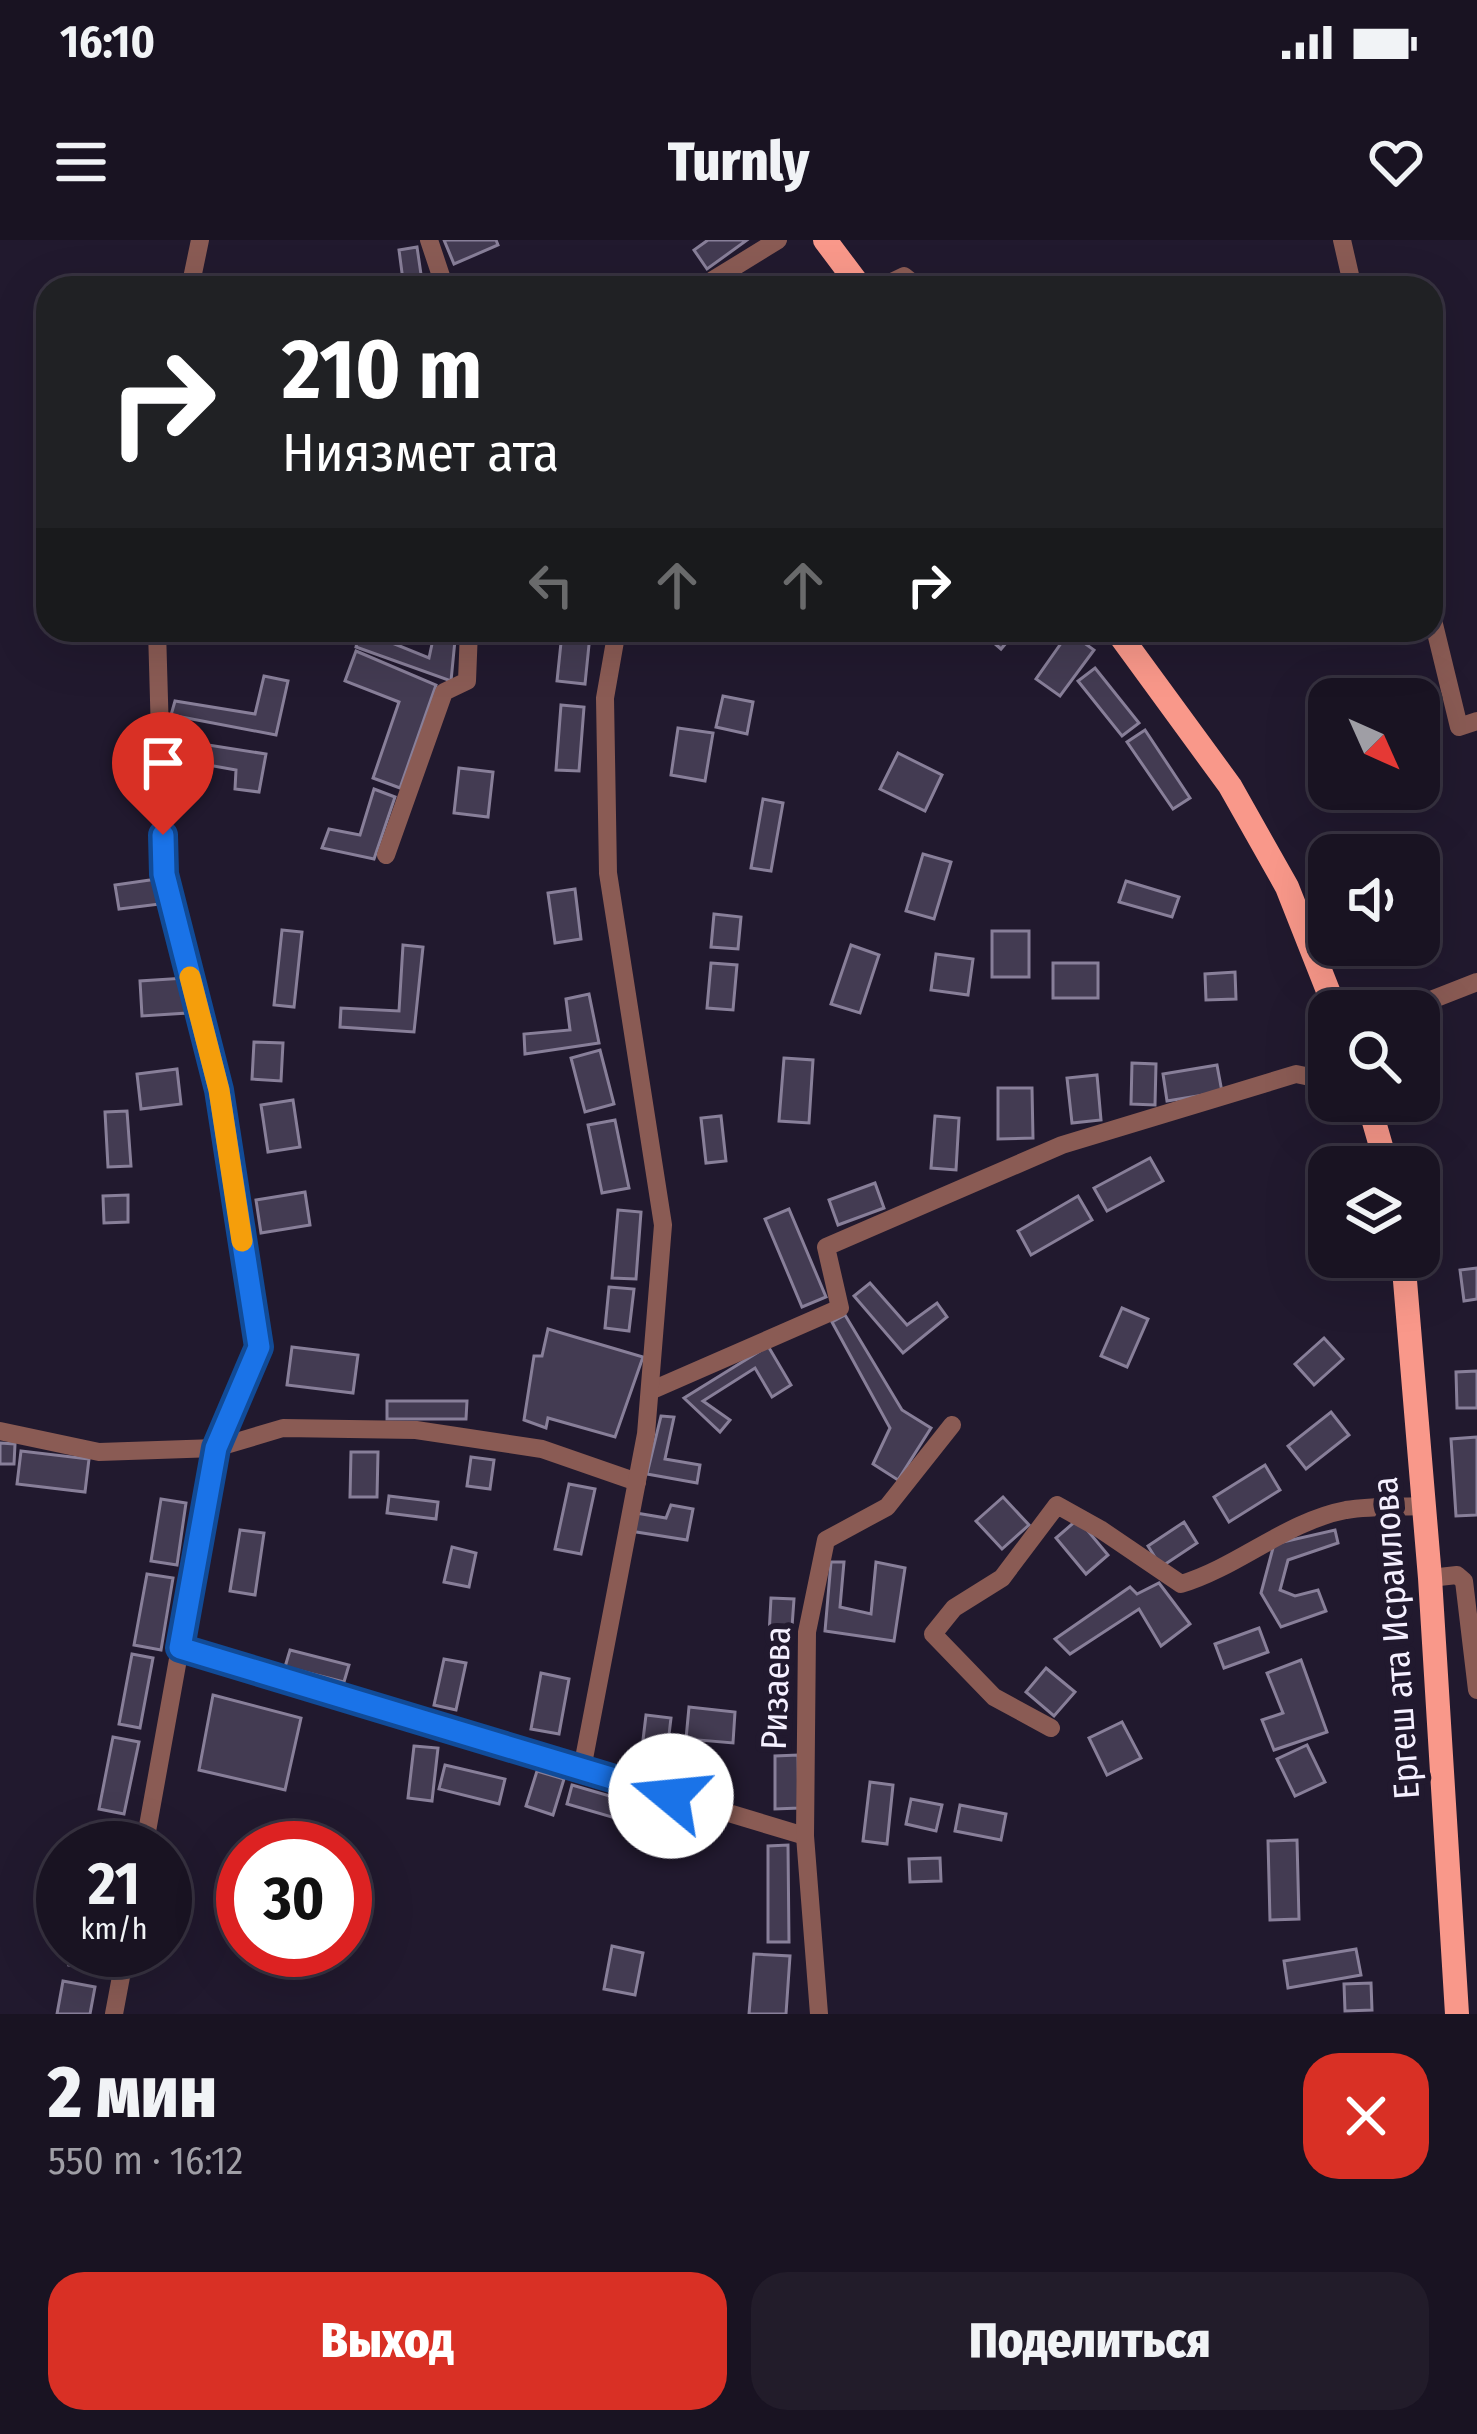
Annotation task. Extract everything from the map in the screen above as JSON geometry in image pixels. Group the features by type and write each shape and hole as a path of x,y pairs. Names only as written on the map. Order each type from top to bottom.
{"main road":[{"path":"825,240 852,276"},
{"path":"1125,642 1230,786 1287,887 1328,990"},
{"name":"Ергеш ата Исраилова","path":"1405,1278 1430,1578 1457,2014"}],"street":[{"path":"192,276 200,240"},
{"path":"429,240 441,276"},
{"path":"720,276 778,240"},
{"path":"1342,240 1350,276"},
{"path":"149,1821 216,1448 259,1347 219,1090 164,874 157,642"},
{"path":"386,855 444,692 467,681 469,642"},
{"path":"582,1769 637,1482 650,1391 663,1226 608,873 605,698 615,642"},
{"path":"1438,642 1459,728 1477,722"},
{"path":"1440,996 1477,982"},
{"path":"650,1391 840,1308 826,1247 1062,1145 1296,1074 1308,1077"},
{"name":"Ризаева","path":"819,2014 805,1836 807,1632 826,1540 887,1508 952,1425"},
{"path":"0,1432 99,1453 216,1448 283,1428 416,1430 542,1449 637,1482"},
{"path":"1051,1728 994,1697 933,1634 954,1608 1002,1578 1057,1505 1100,1528 1181,1584 1344,1510 1423,1505"},
{"path":"1430,1578 1456,1575 1464,1581 1477,1690"},
{"path":"180,1648 805,1836"},
{"path":"114,2014 121,1977"}],"building":[{"path":"444,240 496,240 498,245 454,264"},
{"path":"708,240 747,240 707,269 694,250"},
{"path":"417,247 421,276 402,276 399,250"},
{"path":"357,642 390,642 429,658 432,642 455,642 451,681 356,647"},
{"path":"561,642 589,642 585,684 557,681"},
{"path":"1062,642 1083,642 1094,650 1060,696 1036,679"},
{"path":"356,651 436,685 400,788 373,778 399,702 345,681"},
{"path":"1095,668 1139,723 1122,736 1078,681"},
{"path":"264,676 288,681 276,735 171,715 175,701 255,714"},
{"path":"723,696 753,702 747,734 716,727"},
{"path":"561,705 584,707 579,771 556,770"},
{"path":"678,728 713,733 705,781 671,775"},
{"path":"1145,730 1190,798 1173,809 1127,742"},
{"path":"170,739 266,754 259,792 235,789 236,770 169,758"},
{"path":"898,753 942,775 925,811 880,789"},
{"path":"459,768 493,772 488,817 454,813"},
{"path":"374,789 395,797 374,859 322,848 329,829 360,835"},
{"path":"763,799 783,803 771,871 751,868"},
{"path":"923,854 951,862 934,919 906,911"},
{"path":"157,879 160,904 119,909 115,885"},
{"path":"1126,881 1179,897 1172,917 1119,902"},
{"path":"575,889 581,939 555,943 548,893"},
{"path":"714,914 741,917 738,949 711,947"},
{"path":"282,930 302,932 294,1007 274,1005"},
{"path":"992,931 1029,931 1029,977 992,977"},
{"path":"403,945 423,947 414,1032 340,1027 341,1008 399,1011"},
{"path":"851,945 879,955 860,1013 831,1004"},
{"path":"936,954 973,959 968,995 931,990"},
{"path":"711,963 737,965 733,1010 707,1008"},
{"path":"1053,963 1098,963 1098,998 1053,998"},
{"path":"1235,972 1236,999 1206,1000 1205,974"},
{"path":"185,978 187,1013 142,1016 140,981"},
{"path":"589,994 599,1043 525,1054 524,1034 570,1030 566,999"},
{"path":"254,1042 283,1043 281,1081 252,1079"},
{"path":"600,1050 614,1104 585,1112 571,1058"},
{"path":"784,1058 813,1060 809,1123 779,1121"},
{"path":"1132,1063 1156,1064 1155,1105 1131,1104"},
{"path":"1217,1065 1222,1092 1167,1101 1163,1074"},
{"path":"177,1069 181,1104 141,1109 137,1074"},
{"path":"1097,1075 1101,1120 1072,1123 1067,1078"},
{"path":"998,1088 1032,1088 1033,1138 998,1139"},
{"path":"293,1100 300,1147 268,1152 261,1105"},
{"path":"127,1111 131,1166 108,1167 105,1112"},
{"path":"721,1116 726,1161 706,1163 701,1118"},
{"path":"935,1116 959,1118 956,1170 931,1168"},
{"path":"615,1120 629,1188 602,1193 588,1125"},
{"path":"1150,1158 1163,1181 1107,1211 1094,1188"},
{"path":"875,1183 884,1208 838,1225 829,1200"},
{"path":"305,1192 310,1225 261,1233 256,1200"},
{"path":"128,1195 128,1222 104,1223 103,1196"},
{"path":"1078,1196 1092,1220 1031,1255 1018,1231"},
{"path":"789,1209 826,1297 802,1307 765,1219"},
{"path":"618,1210 641,1212 636,1279 612,1278"},
{"path":"1477,1268 1477,1299 1464,1301 1460,1270"},
{"path":"870,1283 907,1325 937,1303 947,1317 903,1353 854,1296"},
{"path":"609,1287 634,1289 629,1331 605,1328"},
{"path":"1122,1308 1148,1319 1127,1367 1101,1356"},
{"path":"845,1315 902,1410 931,1428 898,1480 873,1464 890,1428 832,1322"},
{"path":"548,1329 643,1357 615,1437 548,1418 546,1428 524,1420 534,1356 542,1356"},
{"path":"1324,1338 1343,1359 1314,1385 1295,1364"},
{"path":"768,1346 791,1385 772,1397 755,1368 703,1401 730,1420 720,1432 684,1398"},
{"path":"292,1347 358,1355 353,1393 287,1385"},
{"path":"1477,1371 1477,1408 1457,1408 1456,1372"},
{"path":"387,1401 467,1401 466,1419 387,1419"},
{"path":"1331,1412 1349,1435 1306,1469 1288,1446"},
{"path":"661,1416 674,1417 665,1459 700,1465 697,1483 647,1474"},
{"path":"1477,1437 1477,1515 1456,1516 1451,1439"},
{"path":"0,1443 15,1444 14,1464 0,1464"},
{"path":"21,1451 89,1459 85,1492 17,1484"},
{"path":"351,1452 378,1452 377,1497 350,1497"},
{"path":"471,1457 494,1460 490,1489 467,1486"},
{"path":"1265,1465 1280,1490 1229,1522 1214,1497"},
{"path":"569,1484 595,1489 581,1554 555,1549"},
{"path":"389,1496 438,1502 436,1519 387,1513"},
{"path":"1003,1497 1029,1525 1002,1549 976,1521"},
{"path":"161,1499 186,1503 177,1565 151,1561"},
{"path":"671,1505 693,1509 687,1540 630,1531 636,1513 666,1518"},
{"path":"1078,1519 1108,1555 1086,1574 1056,1538"},
{"path":"1184,1522 1197,1543 1161,1567 1148,1546"},
{"path":"240,1530 264,1533 255,1595 230,1591"},
{"path":"1335,1530 1338,1543 1288,1560 1280,1590 1295,1596 1318,1590 1326,1611 1281,1627 1261,1593 1274,1544"},
{"path":"452,1547 476,1553 469,1587 444,1582"},
{"path":"831,1562 844,1562 840,1607 871,1614 876,1562 905,1568 894,1641 825,1631"},
{"path":"147,1574 173,1578 161,1650 134,1645"},
{"path":"1159,1583 1190,1624 1161,1646 1139,1609 1070,1654 1055,1639 1130,1587 1137,1594"},
{"path":"771,1598 794,1599 790,1655 768,1654"},
{"path":"1259,1628 1268,1652 1224,1668 1215,1644"},
{"path":"290,1650 349,1665 344,1682 285,1667"},
{"path":"132,1654 153,1658 140,1728 119,1724"},
{"path":"444,1659 466,1663 456,1710 434,1705"},
{"path":"1301,1660 1327,1732 1274,1750 1262,1720 1283,1713 1267,1673"},
{"path":"1046,1668 1075,1692 1054,1716 1026,1692"},
{"path":"541,1673 569,1679 559,1734 531,1729"},
{"path":"213,1695 301,1718 285,1790 199,1770"},
{"path":"689,1707 735,1712 733,1743 686,1739"},
{"path":"646,1715 671,1718 665,1768 640,1765"},
{"path":"1122,1722 1141,1758 1107,1775 1089,1738"},
{"path":"113,1737 139,1742 124,1814 99,1809"},
{"path":"1307,1745 1325,1782 1295,1796 1277,1759"},
{"path":"414,1746 438,1748 432,1801 408,1798"},
{"path":"798,1755 799,1808 775,1809 775,1756"},
{"path":"445,1765 505,1779 499,1804 439,1789"},
{"path":"537,1771 564,1779 553,1815 526,1806"},
{"path":"870,1782 893,1785 887,1844 863,1841"},
{"path":"572,1785 682,1817 677,1836 567,1804"},
{"path":"911,1799 942,1805 936,1831 906,1824"},
{"path":"960,1805 1006,1814 1001,1840 955,1831"},
{"path":"1297,1840 1299,1919 1270,1920 1268,1841"},
{"path":"788,1845 789,1942 768,1942 768,1846"},
{"path":"940,1858 941,1881 910,1882 909,1859"},
{"path":"612,1946 643,1953 635,1995 604,1989"},
{"path":"1356,1949 1361,1975 1288,1988 1284,1961"},
{"path":"754,1954 790,1956 786,2014 749,2014"},
{"path":"63,1981 95,1987 90,2014 57,2014"},
{"path":"1371,1983 1372,2010 1345,2011 1344,1984"}],"slow traffic":[{"path":"190,977 219,1090 242,1241"}],"route":[{"path":"163,835 164,874 219,1090 259,1347 216,1448 180,1648 671,1796"}]}
